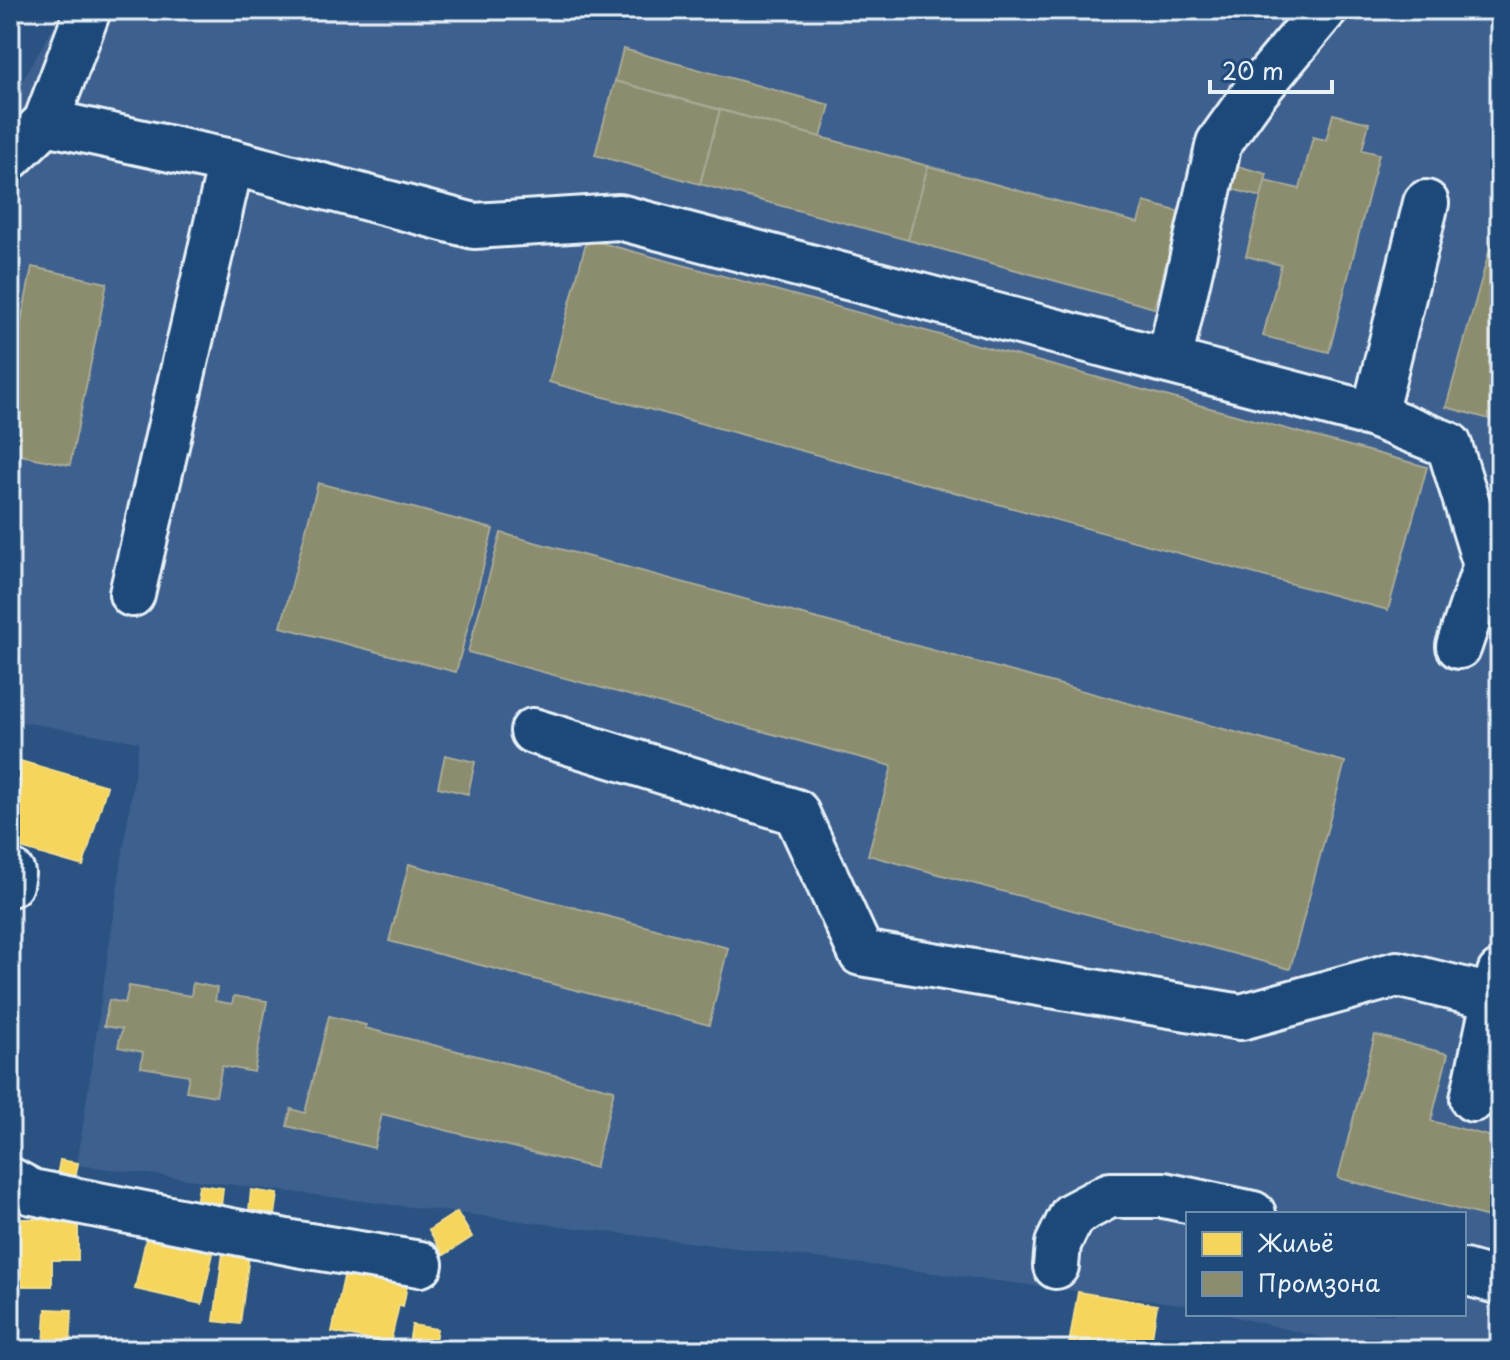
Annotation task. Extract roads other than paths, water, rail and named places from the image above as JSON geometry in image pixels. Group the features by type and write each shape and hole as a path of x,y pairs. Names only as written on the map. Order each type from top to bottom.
{"lane":[{"path":"10,157 46,122 88,10"},
{"path":"1169,361 1219,143 1254,94 1324,10"},
{"path":"46,122 231,162 474,226 619,217 1374,415 1449,445 1493,567 1459,646"},
{"path":"132,594 231,162"},
{"path":"1374,415 1426,203"},
{"path":"533,731 796,812 861,953 1241,1017 1397,974 1498,990 1473,1099"},
{"path":"10,1180 32,1192 297,1244 420,1264"},
{"path":"1056,1266 1058,1244 1072,1215 1110,1195 1164,1195 1244,1212"},
{"path":"1466,1273 1500,1282"}]}
